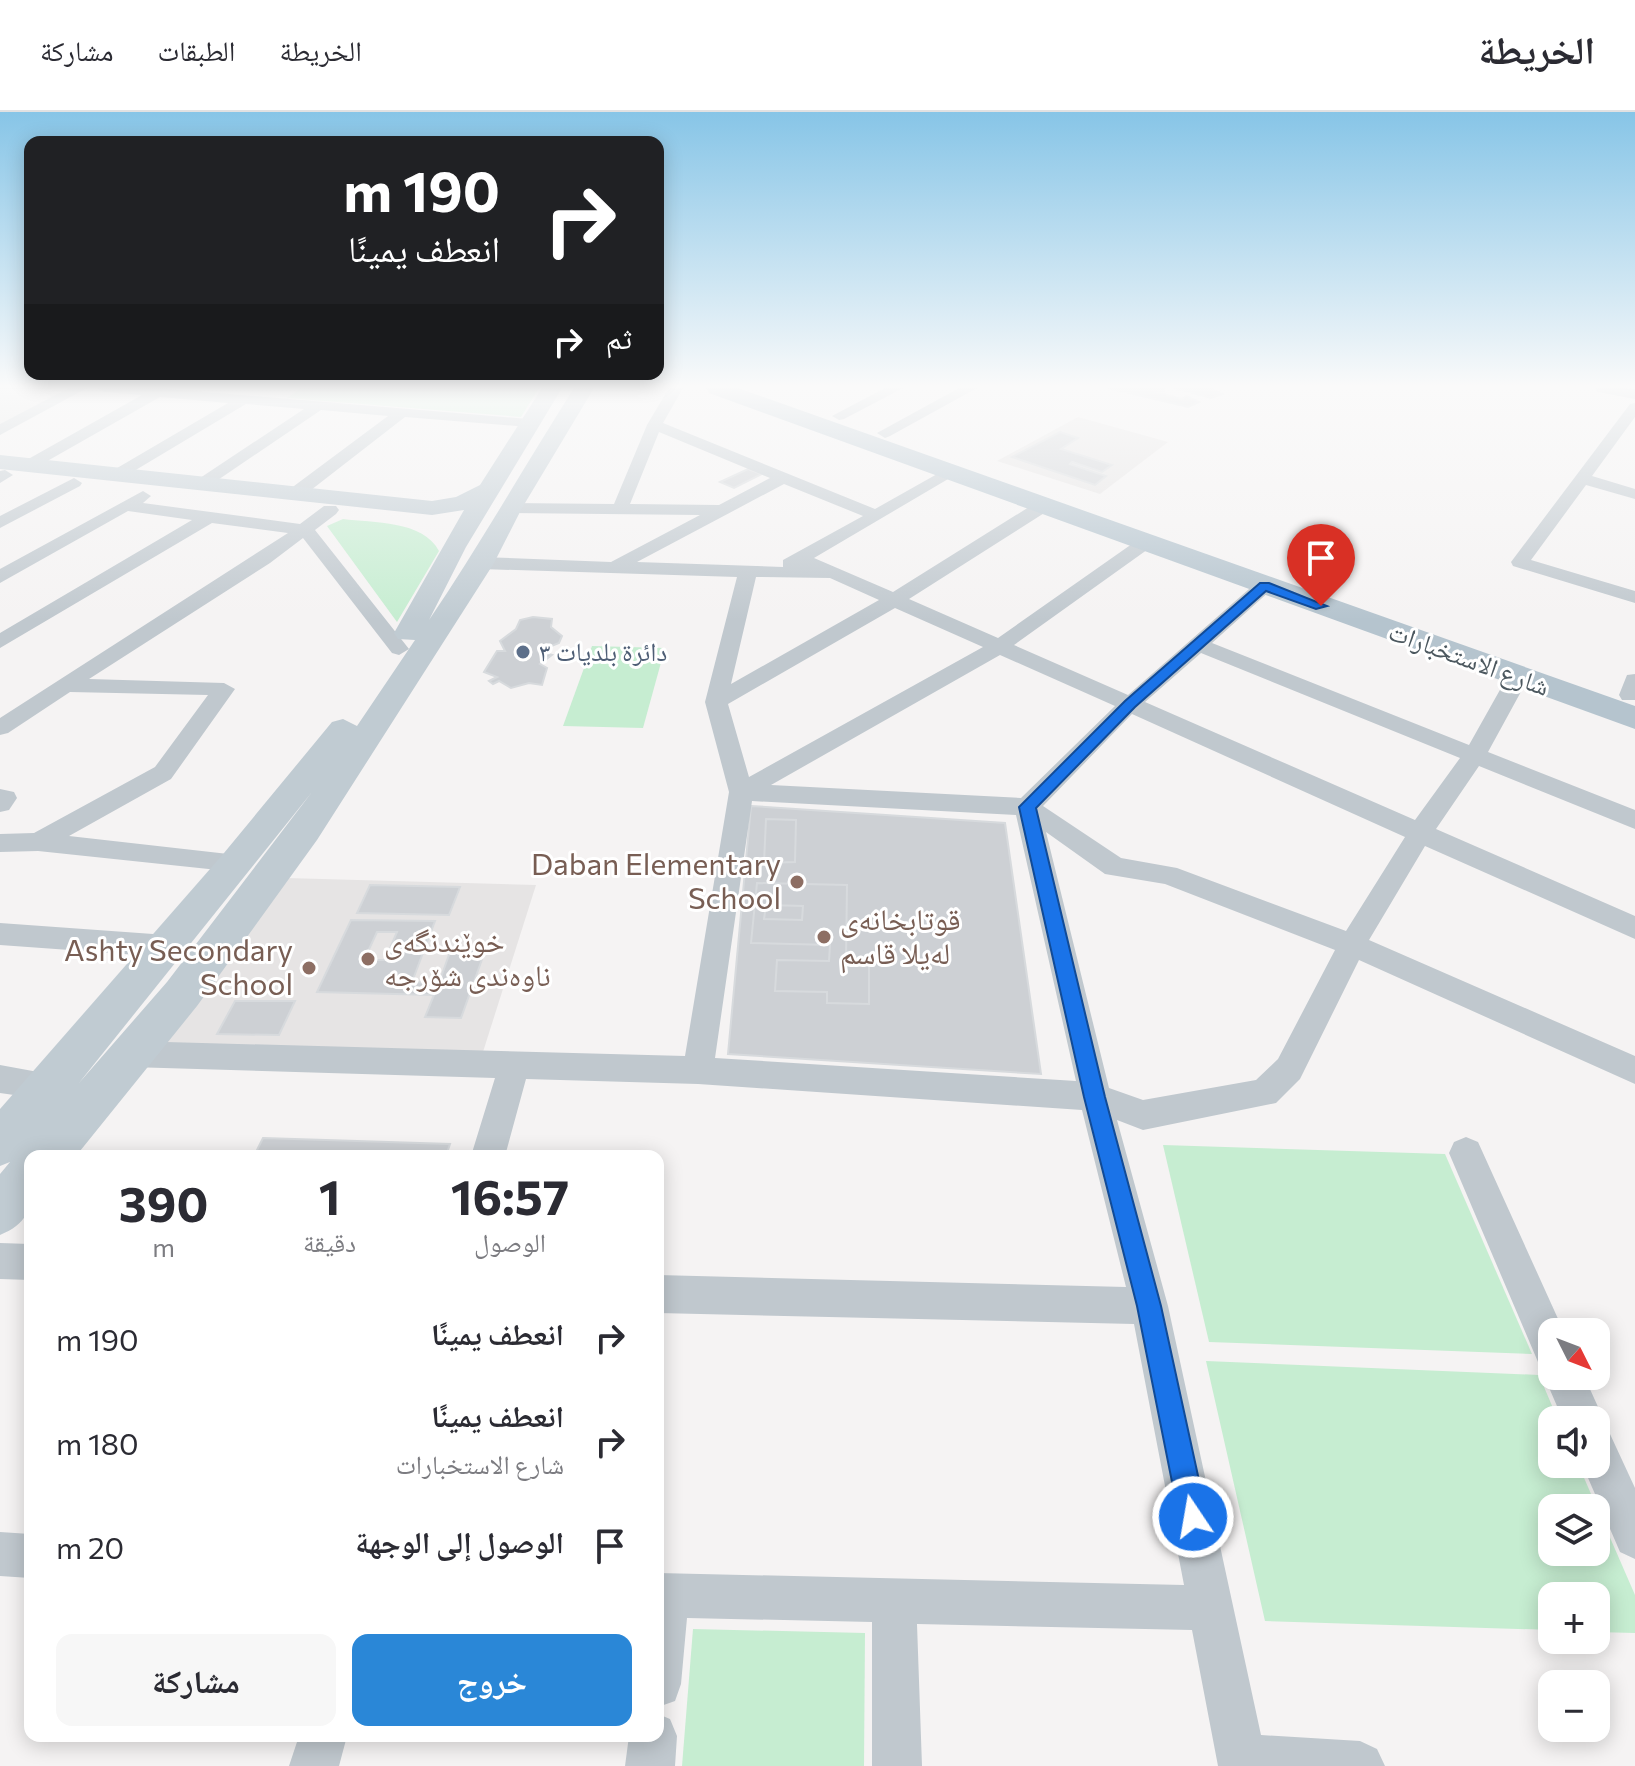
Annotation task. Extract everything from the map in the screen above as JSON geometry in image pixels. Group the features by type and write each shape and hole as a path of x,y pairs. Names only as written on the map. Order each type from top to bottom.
{"main road":[{"path":"1,472 28,465"},
{"path":"31,465 296,493 408,513 448,538 467,555"},
{"path":"51,1150 182,994 304,831 467,555 498,499 511,465"},
{"path":"1,472 150,492 330,510 408,513 498,499 524,465"},
{"name":"شارع الاستخبارات","path":"935,465 1518,677 1634,697"},
{"name":"شارع الاستخبارات","path":"976,465 1634,697"},
{"path":"0,1144 237,863 334,740 467,555"},
{"path":"0,1211 24,1182"}],"street":[{"path":"118,474 133,465"},
{"path":"203,483 230,465"},
{"path":"296,493 333,465"},
{"path":"620,509 645,485 648,465"},
{"path":"754,465 876,515"},
{"path":"1590,465 1520,562 1635,597"},
{"path":"774,572 952,472"},
{"path":"615,567 784,477"},
{"path":"1580,478 1635,494"},
{"path":"0,523 74,483"},
{"path":"645,485 699,510"},
{"path":"0,577 150,492"},
{"path":"498,499 620,509 721,510"},
{"path":"126,506 306,530 399,649"},
{"path":"716,702 894,600 1043,506"},
{"path":"0,728 306,530 330,510"},
{"path":"6,635 211,516"},
{"path":"741,792 998,647 1145,543"},
{"path":"467,555 615,567 838,574"},
{"path":"802,559 1635,928"},
{"path":"698,1070 741,792 716,702 748,571"},
{"path":"1027,807 1130,704 1264,586"},
{"path":"1197,644 1635,820"},
{"path":"130,1054 698,1070 1095,1097 1143,1115 1265,1093 1289,1069 1352,945 1421,831 1475,754 1518,677"},
{"path":"38,842 163,773 224,689 65,685"},
{"path":"741,792 1027,807 1114,867 1168,875 1352,945 1635,1070"},
{"path":"0,797 5,798 0,804"},
{"path":"1027,807 1095,1097 1149,1306 1243,1762 1360,1766"},
{"path":"0,843 38,842 237,863"},
{"path":"0,934 167,946"},
{"path":"490,1150 514,1066"},
{"path":"0,1079 49,1086"},
{"path":"1466,1153 1539,1318"},
{"path":"0,1261 24,1262"},
{"path":"664,1294 1149,1306"},
{"path":"1609,1478 1635,1537"},
{"path":"0,1554 24,1556"},
{"path":"664,1595 1212,1608"},
{"path":"894,1602 897,1766"},
{"path":"314,1766 321,1742"},
{"path":"650,1766 652,1742"}],"shaded area":[{"path":"1010,465 1138,465 1100,494"},
{"name":"خوێندنگەی ناوەندی شۆرجە","path":"286,878 536,885 482,1055 175,1046 165,1042"}],"green space":[{"path":"343,519 410,528 432,541 439,551 397,622 327,526"},
{"path":"592,646 665,648 643,728 563,726"},
{"path":"1163,1145 1445,1154 1532,1354 1209,1342"},
{"path":"1206,1361 1538,1375 1538,1390 1545,1390 1552,1406 1538,1406 1538,1478 1584,1478 1591,1494 1538,1494 1538,1566 1610,1566 1610,1538 1635,1595 1635,1633 1610,1632 1610,1582 1538,1582 1538,1630 1265,1621"},
{"path":"693,1629 865,1633 864,1766 682,1766"}],"building":[{"path":"1036,465 1074,465 1106,476 1095,485"},
{"path":"1082,465 1112,465 1102,472"},
{"path":"748,469 762,474 734,488 720,482"},
{"name":"دائرة بلديات ٣","path":"533,617 552,619 551,627 562,636 559,643 539,651 552,655 540,664 547,668 542,685 529,683 511,688 499,681 493,684 489,681 497,677 484,672 497,651 505,651 500,641 516,629 520,620"},
{"path":"751,806 1005,823 1041,1074 728,1054"},
{"path":"766,819 796,820 795,862 764,863"},
{"path":"757,883 847,885 846,959 869,960 869,1004 827,1003 827,992 775,991 777,960 829,961 830,945 751,943","holes":["766,905 803,906 802,920 764,919"]},
{"path":"370,885 460,887 449,915 357,913"},
{"path":"351,920 435,921 412,982 439,983 451,949 485,951 461,1018 425,1017 434,995 317,992","holes":["377,932 397,932 385,960 364,960"]},
{"path":"235,1001 295,1001 279,1035 217,1034"},
{"path":"263,1138 450,1144 448,1150 257,1150"}],"place":[{"name":"دائرة بلديات ٣","path":"523,652"},
{"name":"Daban Elementary School","path":"797,882"},
{"name":"قوتابخانەی لەیلا قاسم","path":"824,937"},
{"name":"خوێندنگەی ناوەندی شۆرجە","path":"368,959"},
{"name":"Ashty Secondary School","path":"309,968"}],"route":[{"path":"1193,1517 1149,1306 1095,1097 1027,807 1130,704 1264,586 1321,606"}]}
